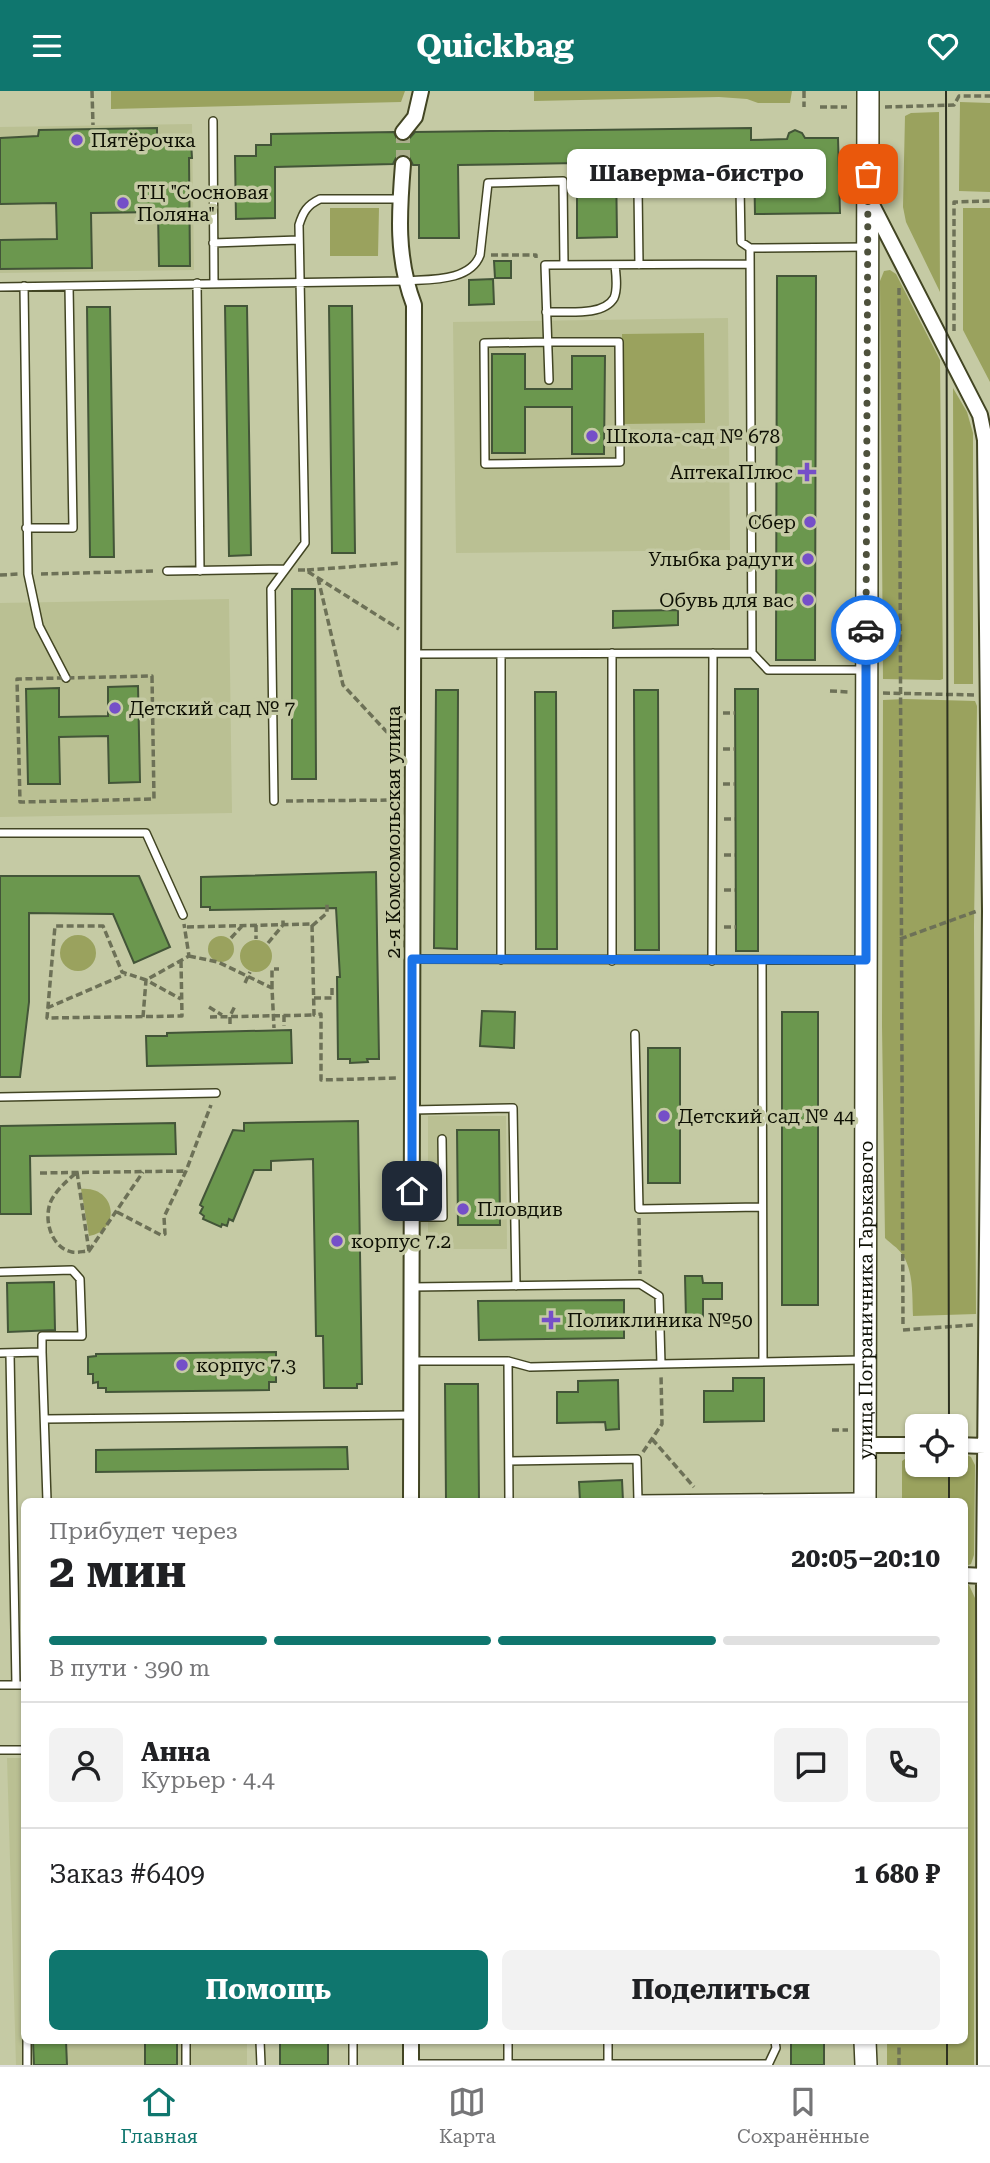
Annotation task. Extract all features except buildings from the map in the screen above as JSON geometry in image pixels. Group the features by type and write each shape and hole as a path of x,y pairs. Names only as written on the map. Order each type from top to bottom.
{"street":[{"path":"403,132 415,117 421,91"},
{"name":"улица Пограничника Гарькавого","path":"865,1498 858,1437 866,1360 867,247 874,99"},
{"name":"2-я Комсомольская улица","path":"403,164 400,248 405,281 414,305 411,1498"},
{"path":"868,197 980,415 983,428 990,911 988,1403 984,1576 987,1642 985,2065"},
{"path":"858,1437 905,1443"},
{"path":"968,1442 985,1446"},
{"path":"968,1576 984,1576"},
{"path":"411,2044 411,2065"},
{"path":"865,2044 866,2065"}],"lane":[{"path":"213,121 214,283"},
{"path":"0,287 405,281 450,277 465,273 476,265 480,255 488,183 563,181 565,265"},
{"path":"639,265 638,189 740,187 741,242 750,248 867,247"},
{"path":"274,801 271,589 305,543 299,225 303,213 311,203 320,199 400,199"},
{"path":"213,243 299,240"},
{"path":"750,248 752,653 768,670 866,670"},
{"path":"549,380 545,265 750,264"},
{"path":"546,312 595,310 605,307 614,298 615,265"},
{"path":"197,283 200,571"},
{"path":"24,286 28,574 39,626 66,678"},
{"path":"26,528 73,528 69,286"},
{"path":"549,342 619,342 620,462 485,464 484,343 549,342"},
{"path":"167,571 285,569"},
{"path":"612,653 612,961"},
{"path":"712,961 713,653"},
{"path":"412,654 752,653"},
{"path":"500,654 501,960"},
{"path":"0,833 146,833 183,915"},
{"path":"412,959 866,960"},
{"path":"762,961 763,1362"},
{"path":"635,1034 639,1209 761,1207"},
{"path":"0,1097 216,1093"},
{"path":"412,1110 513,1108 516,1286"},
{"path":"412,1217 443,1217 442,1139"},
{"path":"0,1272 72,1270 80,1279 82,1336 42,1336 47,1498"},
{"path":"412,1287 640,1284 659,1296 661,1364"},
{"path":"0,1353 42,1352"},
{"path":"0,1685 20,1685 10,1354"},
{"path":"412,1361 508,1361 530,1367 866,1360"},
{"path":"508,1361 509,1498"},
{"path":"44,1419 410,1415"},
{"path":"509,1461 637,1459 638,1498"},
{"path":"0,1750 21,1750"},
{"path":"27,2044 27,2065"},
{"path":"186,2044 186,2065"},
{"path":"260,2044 261,2065"},
{"path":"353,2044 353,2065"},
{"path":"508,2044 508,2064"},
{"path":"608,2044 608,2064"},
{"path":"411,2065 768,2065 776,2044"}],"path":[{"path":"92,91 93,125"},
{"path":"804,91 804,107"},
{"path":"874,99 954,105 959,96 990,96"},
{"path":"820,107 847,107"},
{"path":"954,333 954,202 990,201"},
{"path":"480,255 536,255 537,266 545,265"},
{"path":"902,282 897,291 903,1328 958,1329 988,1323"},
{"path":"285,569 394,563"},
{"path":"305,570 394,627"},
{"path":"0,575 167,571"},
{"path":"318,577 343,685 399,745"},
{"path":"152,676 155,799 20,801 17,679 66,678 152,676"},
{"path":"830,691 851,692"},
{"path":"883,692 988,696"},
{"path":"274,801 392,800"},
{"path":"312,926 327,913 327,904"},
{"path":"900,939 967,913"},
{"path":"183,915 189,955"},
{"path":"231,938 241,926 241,918"},
{"path":"268,943 283,925 283,918"},
{"path":"256,925 256,939"},
{"path":"181,961 182,1016 47,1018 55,926 103,926 122,972 146,980 181,999"},
{"path":"184,927 312,926"},
{"path":"312,926 314,1015"},
{"path":"146,980 189,955"},
{"path":"189,955 249,974 272,988"},
{"path":"274,1028 269,969 279,969"},
{"path":"47,1008 127,974"},
{"path":"245,983 249,974"},
{"path":"142,1017 146,980"},
{"path":"314,998 332,998 332,988"},
{"path":"227,1016 235,1006"},
{"path":"209,1007 227,1016 230,1024"},
{"path":"209,1017 321,1014 321,1080 412,1078"},
{"path":"284,1015 284,1026"},
{"path":"117,1212 161,1235 165,1234 164,1217 186,1171 216,1093"},
{"path":"89,1251 143,1171"},
{"path":"40,1173 186,1171"},
{"path":"77,1173 89,1251"},
{"path":"77,1173 60,1187 50,1203 47,1217 57,1243 71,1252 89,1251"},
{"path":"639,1209 640,1284"},
{"path":"637,1459 662,1424 661,1364"},
{"path":"832,1430 858,1437"},
{"path":"652,1439 704,1498"},
{"path":"899,2044 899,2065"}],"shaded area":[{"path":"111,91 405,91 401,102 111,109"},
{"path":"534,91 792,91 790,103 758,103 747,99 719,97 534,101"},
{"path":"960,102 990,103 990,192 959,191"},
{"path":"939,112 940,292 906,222 903,207 905,116 911,113"},
{"path":"192,124 194,270 0,273 0,127"},
{"path":"330,208 379,208 378,256 330,256"},
{"path":"963,208 990,208 990,382 963,330"},
{"path":"890,270 896,274 940,360 943,679 940,680 883,679 880,281 884,271"},
{"name":"Школа-сад № 678","path":"728,318 730,550 456,553 453,322"},
{"path":"704,333 705,423 623,424 622,334"},
{"path":"953,388 967,412 973,433 973,684 954,684"},
{"name":"Детский сад № 7","path":"229,599 232,813 0,817 0,603"},
{"path":"883,700 975,701 977,706 974,927 976,1314 913,1316 909,1268 900,1252 885,1238 882,1026"},
{"path":"78,935 90,941 96,953 90,965 78,971 66,965 60,953 66,941"},
{"path":"221,936 230,940 234,949 230,958 221,962 212,958 208,949 212,940"},
{"path":"256,940 267,945 272,956 267,967 256,972 245,967 240,956 245,945"},
{"path":"428,1116 506,1116 507,1249 428,1249"},
{"path":"81,1189 102,1194 110,1209 107,1226 89,1236"},
{"path":"968,1456 971,1457 975,1465 974,1555 971,1564 968,1565 968,1498 902,1498 902,1461 905,1459 905,1477 968,1477"},
{"path":"968,1585 975,1598 974,2065 887,2065 887,2044 968,2044"},
{"path":"7,1758 21,1758 21,2044 247,2044 247,2065 16,2065"}],"tunnel":[{"path":"403,132 403,164"}],"tram line":[{"path":"946,91 949,1414"},
{"path":"949,1477 949,1498"},
{"path":"947,2044 947,2065"}],"way so far":[{"path":"866,630 868,174"}],"place":[{"name":"Пятёрочка","path":"77,140"},
{"name":"Шаверма-бистро","path":"868,174"},
{"name":"ТЦ \"Сосновая Поляна\"","path":"123,203"},
{"name":"Школа-сад № 678","path":"592,436"},
{"name":"АптекаПлюс","path":"807,472"},
{"name":"Сбер","path":"810,522"},
{"name":"Улыбка радуги","path":"808,559"},
{"name":"Обувь для вас","path":"808,600"},
{"name":"Детский сад № 7","path":"115,708"},
{"name":"Детский сад № 44","path":"664,1116"},
{"name":"Пловдив","path":"463,1209"},
{"name":"корпус 7.2","path":"337,1241"},
{"name":"Поликлиника №50","path":"551,1320"},
{"name":"корпус 7.3","path":"182,1365"}],"route":[{"path":"412,1191 412,959 866,960 866,630"}]}
